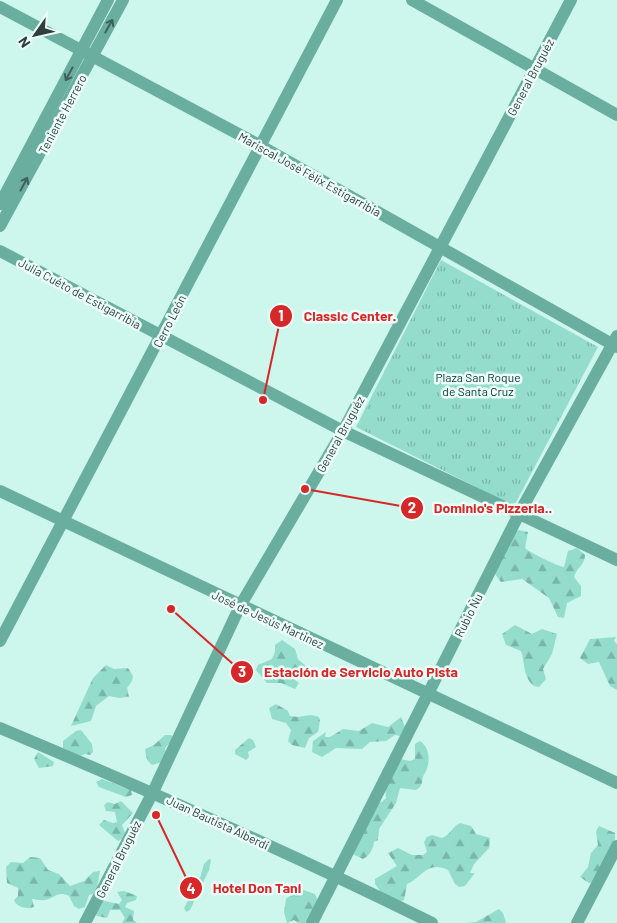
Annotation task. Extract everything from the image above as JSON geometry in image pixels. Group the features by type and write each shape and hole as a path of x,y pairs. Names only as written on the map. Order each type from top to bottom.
{"street":[{"name":"Teniente Herrero","path":"0,226 86,54 108,0"},
{"name":"Teniente Herrero","path":"0,204 86,54 123,0"},
{"name":"Cerro León","path":"0,641 162,336 259,145 337,0"},
{"path":"412,0 617,115"},
{"name":"General Bruguéz","path":"85,923 153,792 240,606 343,431 439,246 571,0"},
{"name":"Mariscal José Félix Estigarribia","path":"0,8 259,145 615,342"},
{"name":"Julia Cuéto de Estigarribia","path":"0,252 343,431 520,512 617,560"},
{"name":"Rubio Ñu","path":"312,923 520,512 615,342"},
{"name":"José de Jesús Martinez","path":"0,491 240,606 429,692 617,783"},
{"name":"Juan Bautista Alberdi","path":"0,728 153,792 335,875 432,923"},
{"path":"577,923 617,846"}],"green space":[{"name":"Plaza San Roque de Santa Cruz","path":"441,260 598,347 514,506 356,427"},
{"path":"519,530 528,532 525,548 550,562 564,567 568,551 577,548 585,555 584,561 574,577 581,586 581,596 567,603 564,618 558,617 549,598 522,579 501,582 491,569 514,532"},
{"path":"515,625 532,634 542,629 557,634 552,654 543,669 546,679 539,687 534,686 528,678 521,651 506,645 502,634"},
{"path":"616,637 614,641 617,644 617,690 610,686 599,662 588,664 580,658 590,639"},
{"path":"282,640 295,649 298,659 311,673 307,677 293,676 292,678 299,683 295,689 281,683 267,683 256,670 258,665 272,659 275,645"},
{"path":"106,665 114,669 128,668 133,676 127,688 129,697 109,696 96,706 91,721 71,726 93,678"},
{"path":"276,704 288,711 290,716 311,715 319,717 318,732 309,738 305,748 292,745 288,741 291,730 286,723 272,719 269,708"},
{"path":"401,717 405,727 400,736 395,735 386,741 370,742 362,749 336,748 322,757 312,752 313,741 326,732 325,737 330,737 343,729 359,731 372,723 388,727"},
{"path":"81,730 92,744 93,752 90,755 85,754 78,757 63,748 63,741 76,731"},
{"path":"165,735 171,735 174,738 165,748 166,754 162,762 152,765 147,760 145,749 154,745"},
{"path":"249,738 253,740 256,747 248,752 249,757 246,760 235,754 235,750"},
{"path":"420,741 428,752 428,765 420,786 416,790 400,788 396,803 379,829 378,840 374,842 372,850 367,856 363,859 348,852 377,802 382,802 386,798 385,788 400,759 410,761 415,759 415,744"},
{"path":"38,752 54,762 53,766 39,768 34,759"},
{"path":"102,779 131,790 132,795 126,797 99,787 96,782"},
{"path":"121,801 133,813 122,825 125,833 122,839 118,841 99,825 104,820 113,823 117,822 115,812 106,811 104,805 108,802 115,804"},
{"path":"460,823 471,826 476,834 490,838 489,848 474,864 470,873 475,873 465,886 459,887 455,884 448,870 435,867 425,871 407,884 404,900 395,901 387,898 375,884 375,879 397,866 388,853 398,848 412,855 423,855 427,852 424,842 427,837 432,835 442,838"},
{"path":"599,826 615,833 615,844 592,883 589,883 580,877 588,867 591,853 598,845 596,831"},
{"path":"30,857 40,858 48,870 59,874 70,886 84,881 93,872 100,871 96,893 89,895 85,907 79,909 74,906 69,896 65,894 56,895 45,900 32,899 34,907 25,908 20,906 14,900 18,896 18,888 7,883 6,867 11,862 23,863"},
{"path":"209,859 211,860 209,870 190,910 186,912 184,908 194,890 192,887 185,887 185,883 188,879 200,878 204,864"},
{"path":"303,890 315,894 319,903 309,923 298,923 294,920 287,923 284,912 286,899 296,891"},
{"path":"124,891 137,896 136,900 127,903 125,907 134,911 133,920 137,923 122,923 125,918 120,910 110,910 107,918 97,916 94,911 100,900 119,904 122,900 117,892"},
{"path":"499,909 503,913 506,923 466,923 476,922"}],"place":[{"name":"Classic Center.","path":"263,400"},
{"name":"Dominio's Pizzeria..","path":"305,489"},
{"name":"Estación de Servicio Auto Pista","path":"171,609"},
{"name":"Hotel Don Tani","path":"156,815"}]}
